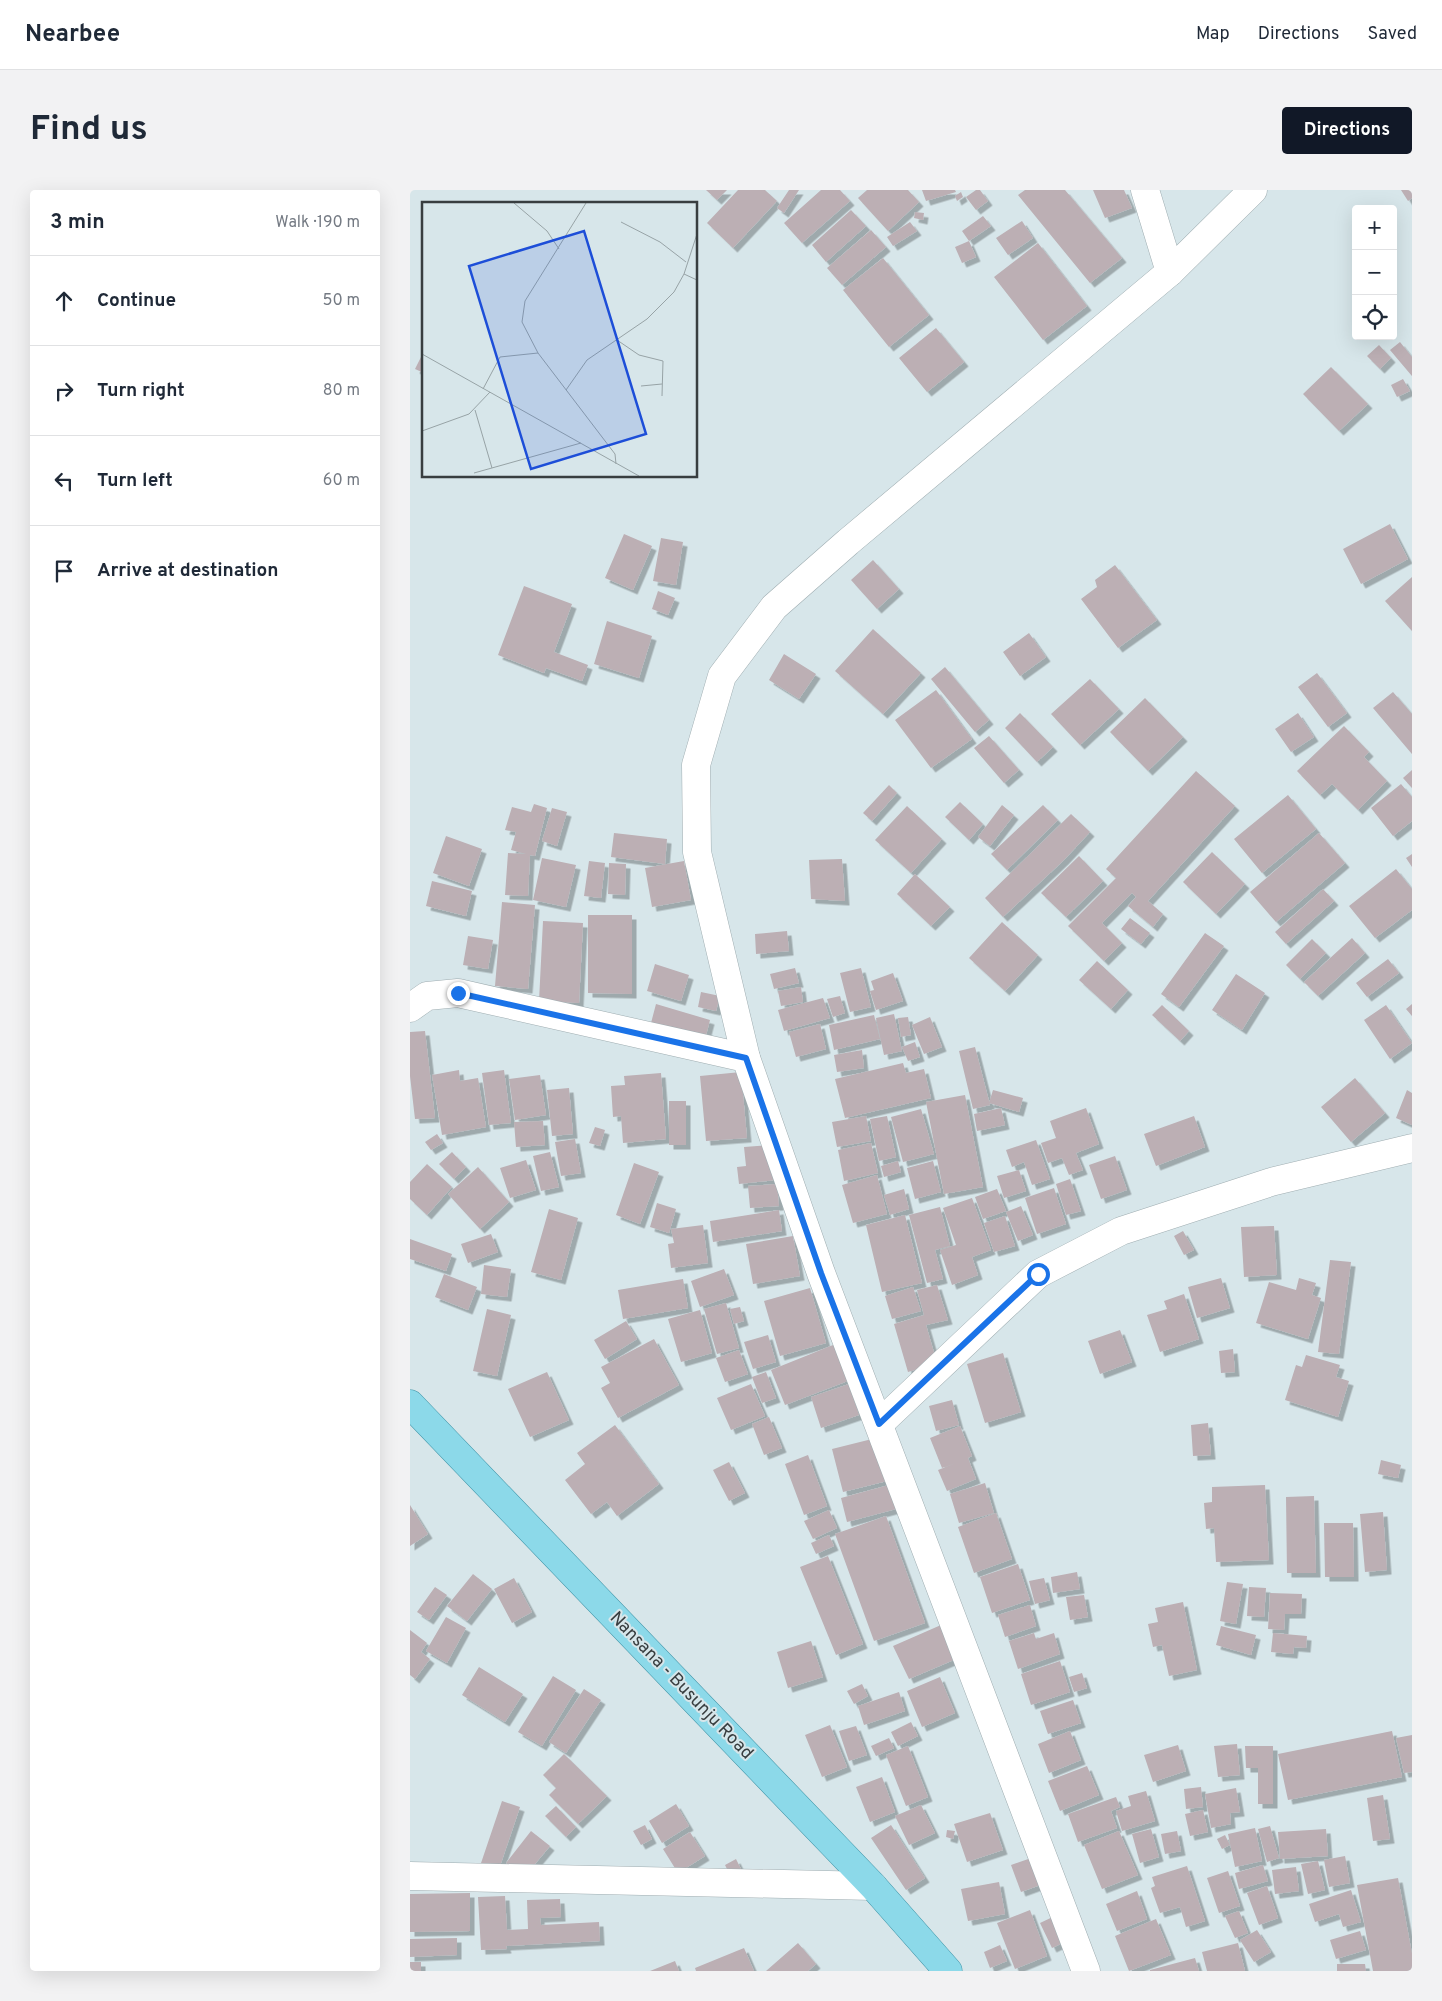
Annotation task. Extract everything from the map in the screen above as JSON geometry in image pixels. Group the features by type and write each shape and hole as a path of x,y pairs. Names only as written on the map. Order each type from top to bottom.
{"main road":[{"name":"Nansana - Busunju Road","path":"410,1404 873,1886 948,1971"}],"street":[{"path":"1145,190 1170,272"},
{"path":"1086,1971 821,1273 746,1058 696,852 696,765 722,676 774,607 848,542 1170,272 1253,190"},
{"path":"410,1008 427,996 458,993 746,1058"},
{"path":"879,1424 1038,1274 1121,1230 1271,1182 1412,1148"},
{"path":"410,1876 873,1886"}],"building":[{"path":"706,190 727,190 717,200"},
{"path":"738,190 765,190 777,201 733,248 707,223"},
{"path":"789,190 799,190 784,213 777,208"},
{"path":"821,190 840,190 850,201 802,243 784,223"},
{"path":"867,190 908,190 919,202 888,231 858,198"},
{"path":"922,190 955,190 956,192 926,201"},
{"path":"976,190 980,190 988,201 976,210 966,197"},
{"path":"1025,190 1065,190 1122,258 1090,283 1018,195"},
{"path":"1093,190 1124,190 1132,208 1105,218"},
{"path":"1401,190 1412,190 1412,198 1408,201"},
{"path":"961,192 963,197 957,201 955,196"},
{"path":"851,210 866,226 826,262 812,245"},
{"path":"915,212 924,213 923,220 914,218"},
{"path":"983,216 991,226 969,241 962,231"},
{"path":"1022,221 1033,238 1008,255 996,238"},
{"path":"910,222 917,231 893,246 887,237"},
{"path":"871,230 886,247 842,285 827,268"},
{"path":"969,241 976,257 962,263 955,247"},
{"path":"1038,243 1087,306 1043,340 994,277"},
{"path":"883,258 929,315 889,347 843,290"},
{"path":"936,328 964,362 927,392 899,358"},
{"path":"1400,342 1412,357 1412,376 1390,350"},
{"path":"1379,345 1391,358 1380,369 1367,356"},
{"path":"422,355 422,372 415,369"},
{"path":"1331,367 1368,404 1339,431 1303,394"},
{"path":"1403,379 1410,391 1397,397 1391,385"},
{"path":"1390,524 1408,559 1361,584 1343,549"},
{"path":"624,534 652,546 633,590 605,578"},
{"path":"661,538 683,542 676,585 653,581"},
{"path":"873,560 899,589 877,609 851,580"},
{"path":"1115,565 1157,620 1118,648 1081,599 1097,587 1095,580"},
{"path":"1412,577 1412,631 1385,601"},
{"path":"524,586 572,604 554,652 588,665 582,681 546,668 544,673 498,655"},
{"path":"658,591 675,598 668,615 652,609"},
{"path":"607,621 652,636 639,678 594,664"},
{"path":"873,629 921,673 883,714 835,671"},
{"path":"1029,633 1046,657 1020,676 1003,652"},
{"path":"784,654 816,674 799,699 769,680"},
{"path":"945,667 989,720 975,732 931,679"},
{"path":"1317,673 1347,713 1328,727 1298,687"},
{"path":"1090,679 1119,709 1080,745 1051,714"},
{"path":"936,690 972,739 931,768 895,720"},
{"path":"1393,692 1412,714 1412,754 1373,708"},
{"path":"1145,698 1183,737 1148,771 1110,732"},
{"path":"1020,713 1053,747 1037,762 1005,728"},
{"path":"1298,713 1314,737 1291,752 1275,729"},
{"path":"1344,726 1369,752 1364,757 1387,781 1358,810 1332,784 1320,795 1297,771"},
{"path":"989,736 1019,770 1004,783 974,748"},
{"path":"1412,770 1412,788 1403,778"},
{"path":"1196,771 1235,806 1148,901 1163,914 1153,927 1128,906 1136,897 1132,893 1102,923 1122,943 1104,961 1068,926 1116,878 1106,869"},
{"path":"1401,784 1412,797 1412,821 1393,836 1371,808"},
{"path":"889,785 897,793 872,821 863,813"},
{"path":"1288,795 1316,829 1262,873 1234,839"},
{"path":"960,802 983,824 969,840 945,817"},
{"path":"534,804 547,808 535,856 530,855 528,896 505,895 508,853 526,854 511,850 516,832 505,830 512,807 531,812"},
{"path":"1002,805 1014,815 990,846 978,837"},
{"path":"1043,805 1058,820 1007,870 991,854"},
{"path":"907,806 942,839 911,873 875,840"},
{"path":"552,808 567,812 557,846 542,841"},
{"path":"1071,814 1090,832 1064,860 1003,917 985,898"},
{"path":"614,833 667,839 665,864 611,857"},
{"path":"1319,833 1345,863 1276,922 1250,892"},
{"path":"446,836 482,849 469,886 433,873"},
{"path":"1212,852 1245,884 1216,914 1183,882"},
{"path":"1412,854 1412,867 1406,858"},
{"path":"1079,856 1103,881 1066,917 1041,893"},
{"path":"542,858 576,865 566,907 533,900"},
{"path":"842,859 845,901 811,899 809,860"},
{"path":"589,861 605,863 601,898 584,896"},
{"path":"684,861 691,900 652,907 645,868"},
{"path":"609,863 626,864 625,895 608,894"},
{"path":"1396,869 1412,889 1412,910 1375,938 1349,906"},
{"path":"915,874 950,907 931,926 897,894"},
{"path":"432,881 472,891 466,916 426,906"},
{"path":"1323,889 1334,901 1286,944 1275,932"},
{"path":"502,902 535,905 528,989 495,986"},
{"path":"588,915 632,915 632,994 588,993"},
{"path":"1130,918 1150,933 1141,944 1121,929"},
{"path":"543,921 583,923 579,1003 539,1001"},
{"path":"1002,922 1038,955 1005,991 969,958"},
{"path":"787,931 789,951 756,954 755,934"},
{"path":"1205,933 1224,946 1179,1007 1161,994"},
{"path":"468,936 493,940 488,969 463,965"},
{"path":"1352,938 1365,953 1318,996 1304,982"},
{"path":"1312,939 1326,953 1300,979 1286,965"},
{"path":"1388,959 1399,973 1367,997 1356,983"},
{"path":"1097,961 1128,990 1111,1009 1079,980"},
{"path":"655,964 689,975 681,1001 647,991"},
{"path":"795,968 799,983 774,989 770,974"},
{"path":"861,968 871,1007 850,1012 840,973"},
{"path":"893,973 903,1001 876,1010 870,991 874,990 871,981"},
{"path":"1236,974 1265,993 1242,1030 1212,1010"},
{"path":"801,987 803,1002 781,1006 778,991"},
{"path":"701,992 720,996 716,1011 698,1007"},
{"path":"840,996 845,1013 833,1017 827,999"},
{"path":"823,998 830,1018 784,1031 778,1010"},
{"path":"656,1004 710,1020 705,1039 651,1023"},
{"path":"1412,1004 1412,1016 1406,1009"},
{"path":"1162,1005 1189,1031 1180,1041 1152,1015"},
{"path":"1386,1005 1412,1043 1390,1059 1364,1020"},
{"path":"894,1014 902,1051 884,1055 876,1018"},
{"path":"874,1015 880,1039 834,1050 829,1025"},
{"path":"908,1017 911,1035 901,1037 898,1018"},
{"path":"930,1017 942,1047 924,1054 912,1025"},
{"path":"820,1024 826,1049 796,1057 789,1032"},
{"path":"425,1031 435,1118 415,1119 410,1076 410,1032"},
{"path":"915,1042 920,1057 908,1061 902,1047"},
{"path":"975,1047 990,1105 973,1109 959,1051"},
{"path":"862,1050 864,1068 837,1072 834,1055"},
{"path":"903,1063 906,1073 924,1069 931,1098 845,1118 835,1079"},
{"path":"459,1070 460,1081 478,1078 486,1127 442,1135 432,1075"},
{"path":"504,1070 511,1123 489,1125 482,1073"},
{"path":"741,1072 747,1138 706,1141 700,1076"},
{"path":"661,1073 666,1139 623,1143 621,1116 613,1117 611,1086 625,1085 624,1076"},
{"path":"540,1075 546,1115 515,1120 509,1079"},
{"path":"1355,1078 1385,1113 1351,1142 1321,1107"},
{"path":"569,1088 573,1134 552,1136 547,1090"},
{"path":"993,1090 1023,1098 1019,1112 989,1103"},
{"path":"1407,1090 1412,1093 1412,1125 1396,1118"},
{"path":"965,1095 983,1187 944,1194 926,1102"},
{"path":"669,1101 686,1101 686,1145 669,1145"},
{"path":"1001,1108 1005,1125 977,1131 974,1114"},
{"path":"1086,1108 1099,1144 1076,1153 1083,1170 1069,1175 1062,1158 1048,1163 1041,1143 1056,1138 1050,1121"},
{"path":"921,1109 934,1154 903,1162 891,1117"},
{"path":"866,1116 871,1141 837,1147 832,1122"},
{"path":"887,1116 896,1157 879,1161 870,1119"},
{"path":"1194,1116 1205,1147 1156,1166 1144,1134"},
{"path":"543,1121 545,1145 516,1147 514,1122"},
{"path":"595,1127 605,1130 600,1146 589,1143"},
{"path":"437,1134 443,1143 431,1150 425,1142"},
{"path":"575,1139 581,1173 561,1176 555,1142"},
{"path":"1036,1140 1050,1179 1032,1185 1024,1162 1012,1167 1006,1150"},
{"path":"871,1143 878,1173 844,1181 838,1150"},
{"path":"772,1145 776,1180 739,1184 737,1167 746,1166 744,1147"},
{"path":"452,1152 466,1167 454,1179 439,1164"},
{"path":"550,1152 559,1187 541,1191 533,1156"},
{"path":"1115,1156 1127,1190 1101,1199 1089,1165"},
{"path":"526,1160 536,1190 510,1198 500,1168"},
{"path":"898,1161 901,1172 884,1177 881,1166"},
{"path":"933,1161 941,1192 915,1199 907,1168"},
{"path":"634,1163 659,1172 640,1224 616,1215"},
{"path":"427,1164 452,1187 427,1215 410,1199 410,1182"},
{"path":"478,1167 509,1202 480,1229 448,1194"},
{"path":"1019,1170 1026,1191 1004,1198 997,1176"},
{"path":"877,1175 887,1214 853,1223 842,1185"},
{"path":"1070,1179 1081,1211 1066,1215 1056,1184"},
{"path":"777,1184 779,1206 750,1208 748,1186"},
{"path":"1054,1188 1066,1224 1037,1234 1025,1198"},
{"path":"904,1189 909,1209 890,1215 884,1195"},
{"path":"997,1189 1006,1211 983,1219 975,1197"},
{"path":"972,1198 991,1250 972,1257 978,1275 952,1285 940,1250 956,1245 943,1208"},
{"path":"657,1203 676,1209 669,1233 650,1227"},
{"path":"1021,1206 1033,1235 1018,1241 1006,1212"},
{"path":"940,1207 950,1246 935,1250 943,1279 927,1283 909,1215"},
{"path":"549,1209 578,1218 561,1280 531,1272"},
{"path":"779,1210 782,1231 713,1242 710,1221"},
{"path":"905,1215 922,1283 882,1292 866,1225"},
{"path":"1005,1216 1015,1246 994,1252 984,1223"},
{"path":"703,1225 708,1263 671,1268 668,1244 674,1243 671,1229"},
{"path":"1274,1226 1277,1275 1244,1277 1241,1227"},
{"path":"1183,1231 1194,1250 1184,1255 1174,1236"},
{"path":"491,1234 498,1252 468,1263 461,1244"},
{"path":"793,1236 800,1276 753,1284 746,1244"},
{"path":"410,1239 452,1254 446,1271 410,1259"},
{"path":"1330,1260 1351,1262 1339,1354 1318,1352"},
{"path":"484,1265 511,1269 507,1297 481,1294"},
{"path":"724,1269 734,1295 700,1307 691,1281"},
{"path":"444,1274 477,1287 468,1310 435,1297"},
{"path":"1221,1278 1230,1308 1197,1318 1188,1287"},
{"path":"1299,1278 1316,1283 1312,1295 1321,1298 1308,1339 1256,1323 1269,1282 1296,1290"},
{"path":"683,1279 688,1308 623,1319 618,1290"},
{"path":"937,1285 948,1320 926,1325 937,1363 908,1372 894,1324 924,1315 917,1290"},
{"path":"913,1287 921,1311 892,1319 885,1296"},
{"path":"810,1288 826,1343 780,1356 764,1301"},
{"path":"1184,1294 1199,1339 1160,1352 1147,1315 1167,1309 1164,1301"},
{"path":"726,1303 739,1348 717,1354 704,1309"},
{"path":"740,1307 744,1321 734,1324 730,1309"},
{"path":"487,1309 511,1315 497,1376 473,1371"},
{"path":"700,1310 712,1353 681,1362 668,1319"},
{"path":"626,1321 637,1339 605,1359 594,1340"},
{"path":"1120,1330 1132,1362 1100,1374 1088,1341"},
{"path":"768,1335 776,1362 753,1369 744,1342"},
{"path":"654,1339 679,1385 618,1418 601,1388 610,1383 601,1367"},
{"path":"838,1343 853,1379 785,1405 771,1370"},
{"path":"1233,1349 1235,1372 1221,1373 1219,1351"},
{"path":"739,1350 748,1374 725,1382 716,1358"},
{"path":"1003,1353 1021,1412 985,1423 967,1364"},
{"path":"1306,1355 1340,1365 1336,1377 1349,1381 1338,1417 1285,1400 1296,1365 1302,1367"},
{"path":"547,1372 569,1420 530,1437 508,1389"},
{"path":"766,1372 776,1398 762,1403 752,1377"},
{"path":"751,1384 765,1416 731,1430 717,1398"},
{"path":"849,1384 859,1415 821,1428 811,1397"},
{"path":"952,1400 959,1425 936,1431 929,1406"},
{"path":"769,1417 782,1448 764,1455 752,1424"},
{"path":"1208,1423 1211,1455 1193,1456 1191,1425"},
{"path":"615,1425 659,1484 617,1516 607,1502 591,1514 565,1480 585,1464 577,1453"},
{"path":"960,1426 972,1456 968,1458 976,1479 947,1491 938,1470 956,1463 942,1468 930,1438"},
{"path":"876,1438 887,1481 843,1492 832,1449"},
{"path":"808,1455 827,1506 804,1515 785,1464"},
{"path":"1381,1460 1401,1465 1398,1478 1378,1474"},
{"path":"729,1462 745,1493 729,1501 713,1470"},
{"path":"985,1483 994,1513 959,1523 950,1494"},
{"path":"889,1485 896,1509 847,1522 841,1498"},
{"path":"1265,1485 1269,1560 1216,1562 1214,1528 1206,1529 1204,1503 1212,1502 1212,1487"},
{"path":"1314,1496 1316,1573 1287,1573 1286,1497"},
{"path":"410,1505 428,1534 410,1546"},
{"path":"829,1510 837,1528 813,1539 804,1521"},
{"path":"1383,1512 1387,1570 1365,1572 1360,1514"},
{"path":"996,1513 1012,1559 974,1573 958,1527"},
{"path":"886,1516 925,1623 874,1641 835,1534"},
{"path":"1324,1523 1353,1523 1354,1577 1325,1577"},
{"path":"829,1535 834,1546 816,1554 811,1543"},
{"path":"828,1556 863,1644 836,1655 800,1567"},
{"path":"1018,1564 1030,1600 992,1613 980,1577"},
{"path":"1077,1572 1080,1589 1053,1593 1051,1577"},
{"path":"473,1574 492,1589 467,1621 447,1606"},
{"path":"514,1578 532,1612 512,1623 494,1589"},
{"path":"1044,1578 1050,1600 1035,1604 1029,1581"},
{"path":"1227,1582 1243,1584 1236,1624 1220,1621"},
{"path":"435,1587 447,1595 429,1620 417,1612"},
{"path":"1249,1587 1266,1588 1264,1617 1247,1616"},
{"path":"1270,1593 1302,1594 1301,1614 1285,1614 1284,1630 1268,1629"},
{"path":"1084,1595 1088,1617 1070,1620 1066,1597"},
{"path":"1183,1602 1197,1670 1169,1676 1162,1645 1153,1647 1148,1624 1158,1622 1155,1608"},
{"path":"1030,1605 1036,1626 1005,1637 998,1615"},
{"path":"446,1617 466,1628 447,1663 426,1651"},
{"path":"941,1625 956,1659 909,1679 893,1646"},
{"path":"1221,1626 1256,1635 1251,1655 1216,1645"},
{"path":"410,1630 427,1643 421,1652 430,1659 415,1679 410,1675"},
{"path":"1034,1633 1036,1639 1054,1633 1060,1654 1018,1669 1009,1641"},
{"path":"1273,1633 1307,1636 1306,1648 1294,1647 1293,1654 1271,1652"},
{"path":"811,1641 823,1677 788,1688 777,1652"},
{"path":"1060,1661 1070,1692 1031,1705 1021,1674"},
{"path":"479,1667 523,1694 505,1722 462,1695"},
{"path":"1082,1673 1087,1688 1074,1692 1069,1677"},
{"path":"553,1676 576,1690 542,1746 518,1732"},
{"path":"940,1677 955,1713 922,1727 907,1691"},
{"path":"862,1684 868,1696 854,1704 847,1691"},
{"path":"584,1689 601,1700 566,1753 549,1742"},
{"path":"899,1692 905,1711 864,1725 858,1706"},
{"path":"1073,1700 1081,1723 1048,1734 1040,1711"},
{"path":"911,1722 918,1736 898,1746 891,1732"},
{"path":"830,1725 847,1767 822,1777 805,1735"},
{"path":"856,1726 867,1755 849,1761 839,1731"},
{"path":"1070,1731 1081,1760 1049,1773 1038,1744"},
{"path":"1392,1731 1402,1777 1288,1800 1278,1754"},
{"path":"1412,1735 1412,1772 1404,1773 1396,1738"},
{"path":"889,1738 894,1748 876,1756 871,1746"},
{"path":"1237,1744 1240,1775 1218,1777 1214,1746"},
{"path":"1178,1745 1186,1771 1153,1782 1144,1755"},
{"path":"908,1746 928,1797 906,1806 886,1755"},
{"path":"1245,1746 1273,1746 1273,1804 1258,1804 1258,1768 1246,1768"},
{"path":"564,1754 607,1796 578,1824 549,1795 556,1788 543,1775"},
{"path":"1087,1766 1099,1795 1060,1811 1048,1781"},
{"path":"882,1777 895,1812 870,1822 856,1787"},
{"path":"1201,1787 1203,1807 1186,1809 1184,1789"},
{"path":"1236,1788 1240,1812 1230,1813 1231,1824 1211,1828 1205,1794"},
{"path":"1146,1791 1155,1821 1122,1831 1116,1811 1131,1806 1128,1796"},
{"path":"1383,1795 1390,1839 1373,1841 1367,1798"},
{"path":"1116,1797 1120,1807 1111,1811 1117,1828 1078,1842 1068,1814"},
{"path":"502,1801 520,1807 497,1875 479,1869"},
{"path":"676,1804 689,1826 662,1843 649,1821"},
{"path":"921,1805 935,1833 909,1845 895,1816"},
{"path":"556,1806 576,1827 566,1837 545,1816"},
{"path":"1203,1810 1208,1832 1190,1836 1185,1814"},
{"path":"990,1813 1003,1850 967,1862 954,1824"},
{"path":"645,1825 652,1839 641,1845 633,1831"},
{"path":"891,1825 925,1878 906,1890 871,1838"},
{"path":"1270,1826 1279,1858 1267,1862 1258,1829"},
{"path":"1255,1828 1262,1861 1235,1867 1228,1834"},
{"path":"1151,1829 1159,1857 1140,1863 1132,1834"},
{"path":"1326,1829 1328,1856 1280,1859 1278,1832"},
{"path":"947,1830 955,1831 953,1839 946,1837"},
{"path":"531,1831 550,1846 524,1877 506,1863"},
{"path":"1119,1831 1138,1875 1102,1889 1084,1845"},
{"path":"1177,1831 1181,1851 1165,1854 1161,1834"},
{"path":"690,1832 705,1856 678,1873 663,1849"},
{"path":"1225,1835 1230,1845 1222,1849 1217,1839"},
{"path":"1345,1856 1350,1883 1329,1887 1324,1860"},
{"path":"1034,1857 1043,1884 1021,1892 1011,1865"},
{"path":"736,1859 741,1869 730,1875 725,1865"},
{"path":"1318,1861 1325,1890 1308,1894 1301,1864"},
{"path":"1263,1865 1268,1881 1239,1889 1235,1873"},
{"path":"1187,1866 1205,1921 1186,1927 1180,1907 1160,1913 1151,1888 1155,1886 1152,1877"},
{"path":"1296,1867 1299,1891 1275,1894 1272,1870"},
{"path":"1228,1871 1240,1906 1219,1913 1207,1878"},
{"path":"1398,1878 1412,1954 1412,1971 1373,1971 1357,1885"},
{"path":"999,1882 1005,1914 968,1921 961,1889"},
{"path":"1267,1886 1278,1918 1259,1925 1247,1893"},
{"path":"1351,1890 1361,1922 1343,1927 1339,1914 1315,1922 1309,1904"},
{"path":"1137,1891 1147,1919 1117,1931 1106,1904"},
{"path":"470,1893 470,1931 410,1932 410,1894"},
{"path":"505,1896 507,1930 528,1929 527,1900 560,1899 561,1917 540,1918 541,1925 599,1922 600,1941 506,1946 507,1949 481,1950 478,1897"},
{"path":"1030,1910 1047,1956 1015,1969 997,1923"},
{"path":"1239,1911 1248,1933 1235,1938 1225,1916"},
{"path":"1059,1914 1071,1939 1052,1948 1040,1923"},
{"path":"1156,1919 1171,1955 1129,1971 1115,1936"},
{"path":"1257,1930 1271,1952 1254,1962 1240,1940"},
{"path":"1360,1931 1366,1950 1336,1959 1330,1940"},
{"path":"457,1938 457,1955 410,1957 410,1939"},
{"path":"798,1943 816,1964 808,1971 766,1971"},
{"path":"1238,1943 1245,1971 1207,1971 1202,1952"},
{"path":"1000,1945 1007,1961 990,1968 984,1952"},
{"path":"744,1948 754,1971 696,1971 695,1968"},
{"path":"1195,1958 1199,1971 1150,1971 1150,1970"},
{"path":"675,1961 679,1971 650,1971"},
{"path":"410,1962 421,1962 421,1971 410,1971"},
{"path":"1337,1964 1365,1964 1366,1971 1337,1971"}],"route":[{"path":"458,993 746,1058 821,1273 879,1424 1038,1274"}]}
